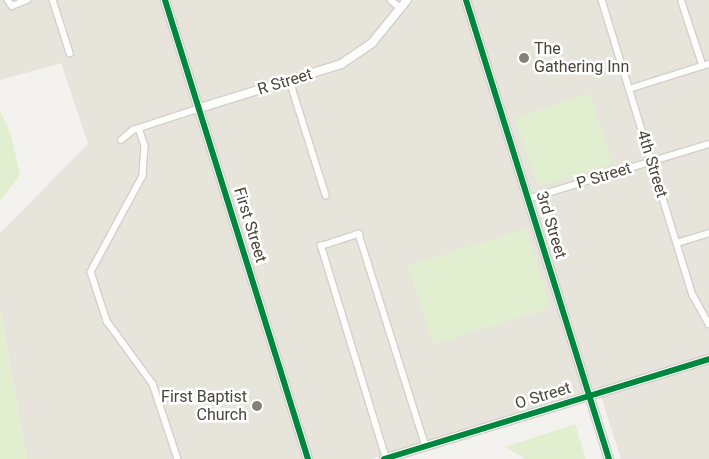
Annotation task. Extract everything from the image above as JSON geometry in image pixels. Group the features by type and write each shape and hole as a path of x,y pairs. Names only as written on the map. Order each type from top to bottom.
{"street":[{"path":"8,0 12,6 27,0"},
{"path":"52,0 70,53"},
{"name":"First Street","path":"165,0 308,459"},
{"path":"391,0 399,7"},
{"name":"R Street","path":"121,140 127,133 139,128 290,81 357,56 372,43 399,7 407,0"},
{"name":"3rd Street","path":"466,0 609,459"},
{"name":"4th Street","path":"602,0 697,306 709,324"},
{"path":"629,89 706,65 682,2"},
{"path":"290,81 326,195"},
{"path":"139,128 145,146 142,176 92,272 107,321 154,384 178,459"},
{"name":"P Street","path":"528,199 709,144"},
{"path":"677,243 709,233"},
{"path":"385,459 321,246 359,234 426,446"},
{"name":"O Street","path":"385,459 709,359"}],"shaded area":[{"path":"0,0 709,0 709,459 621,459 598,387 371,459 27,459 0,308 0,233 88,144 61,63 0,80"}],"green space":[{"path":"590,93 612,164 544,185 538,184 514,119"},
{"path":"0,110 11,135 20,175 0,201"},
{"path":"526,228 550,304 544,310 433,344 408,266"},
{"path":"0,308 27,459 0,459"},
{"path":"575,424 586,459 525,459 505,447"}],"cycle path":[{"path":"165,0 308,459"},
{"path":"466,0 609,459"},
{"path":"384,459 709,359"}],"place":[{"name":"The Gathering Inn","path":"524,58"},
{"name":"First Baptist Church","path":"257,406"}]}
